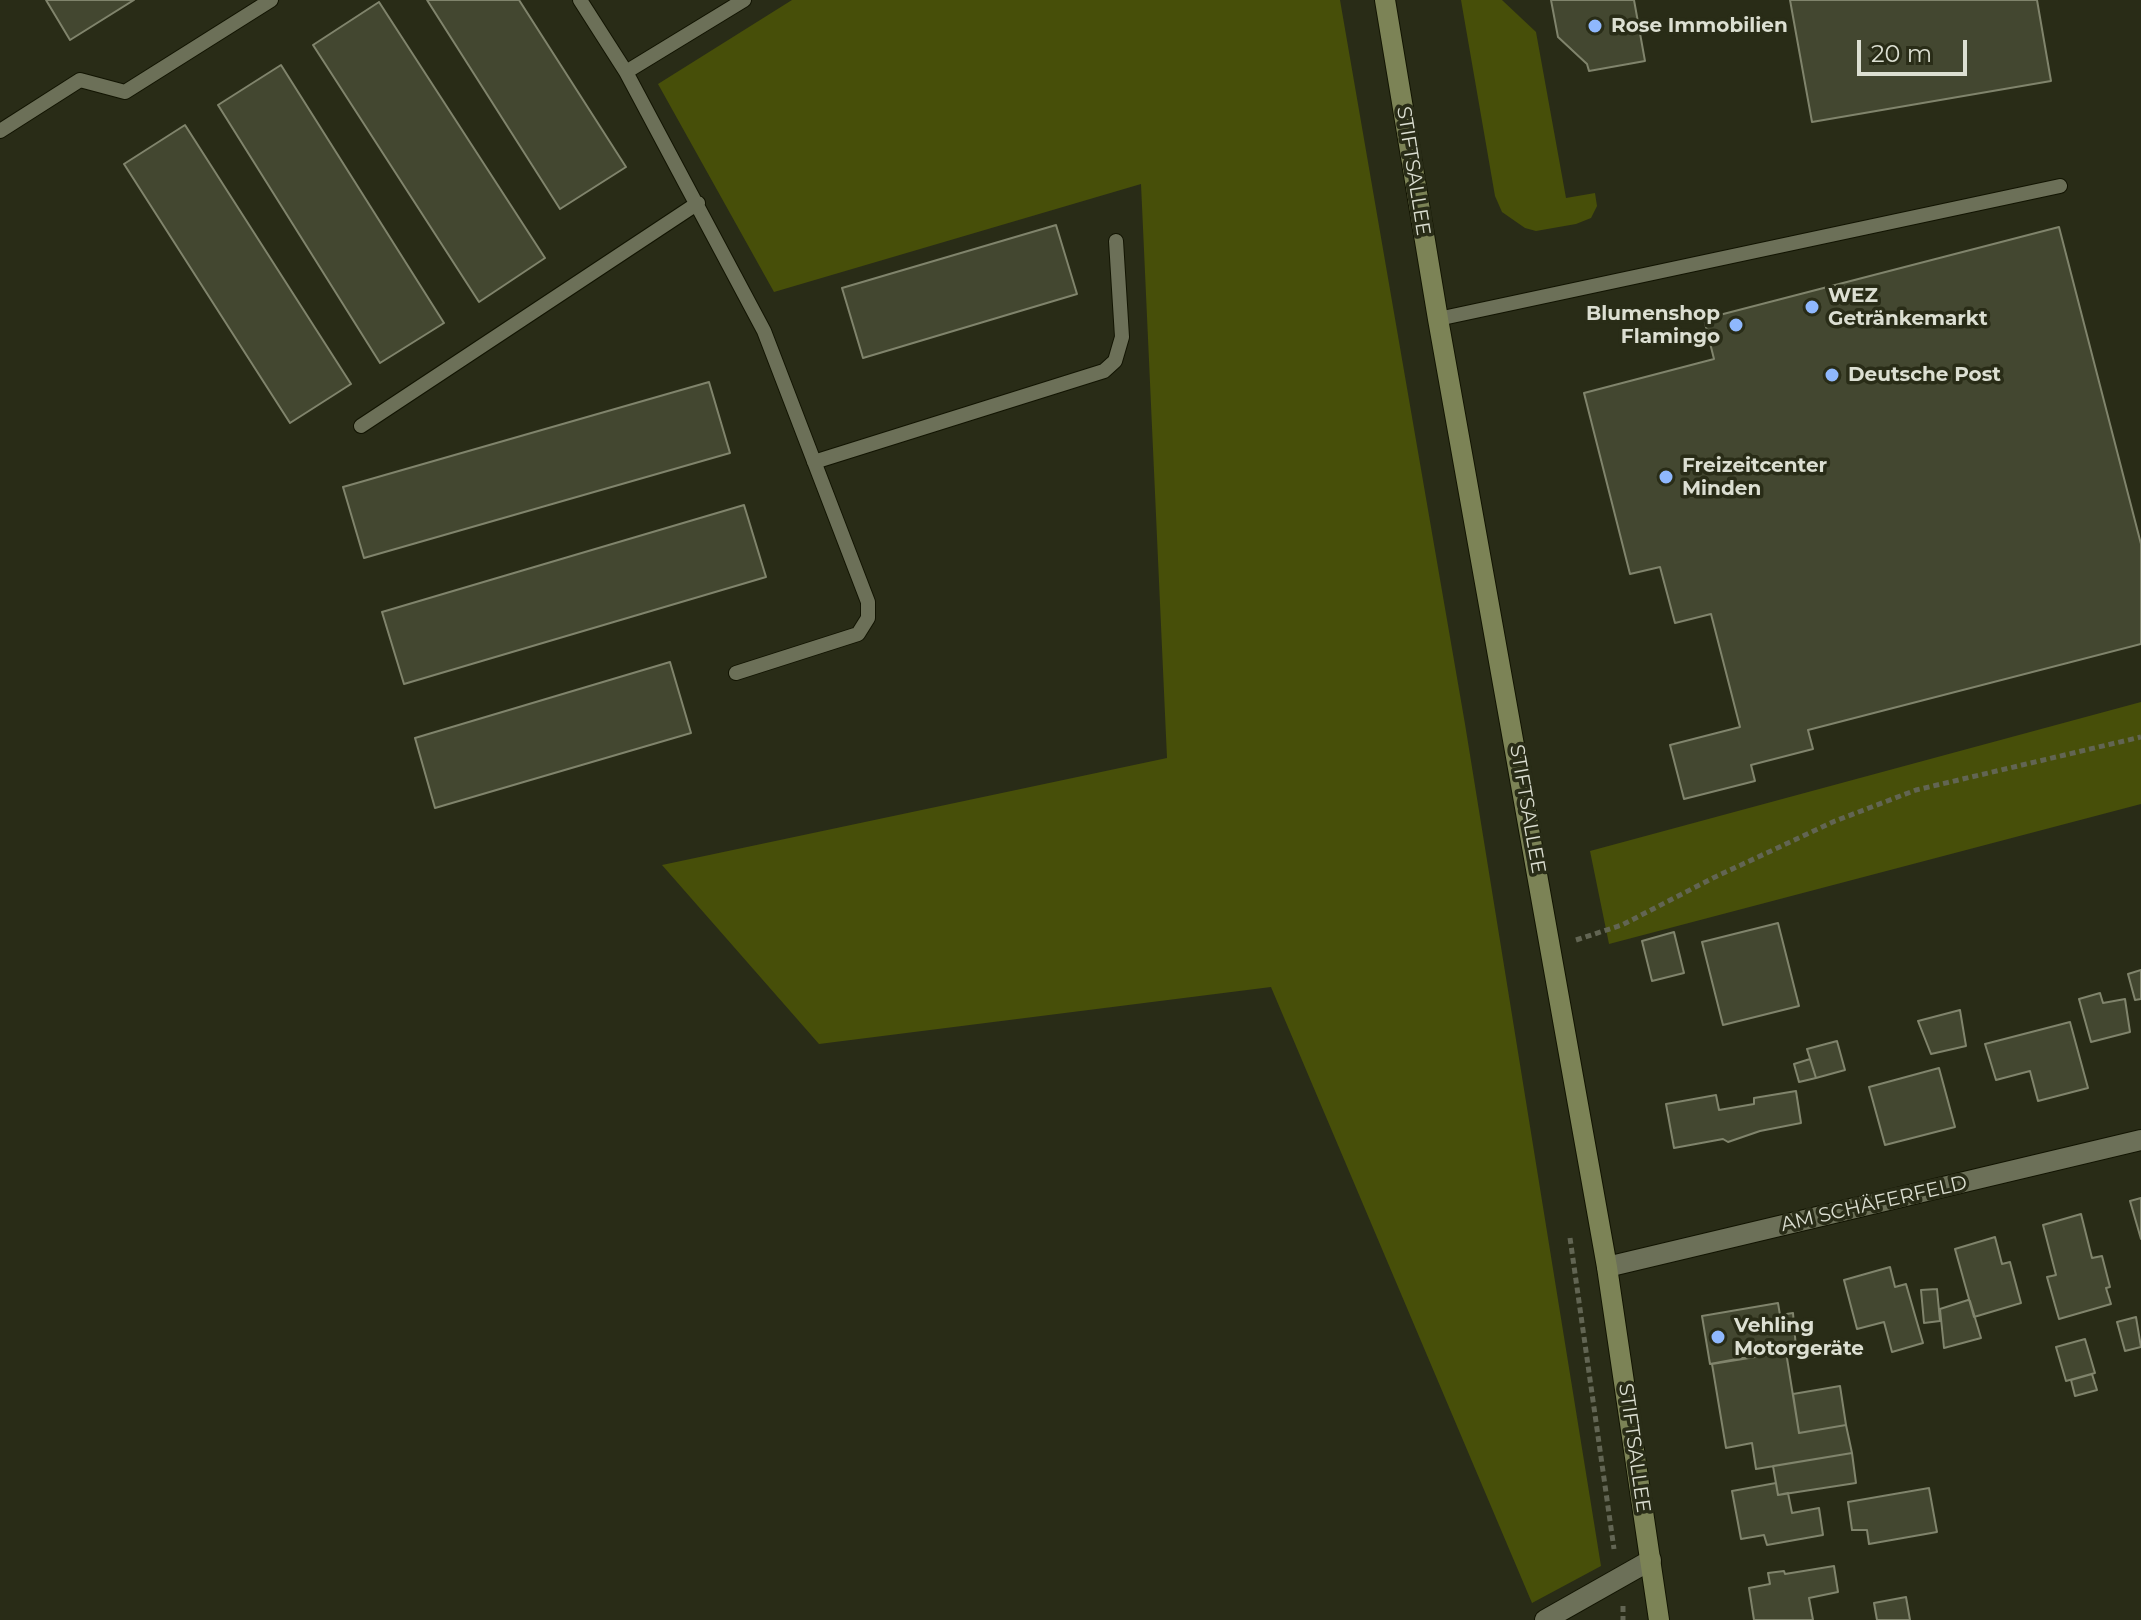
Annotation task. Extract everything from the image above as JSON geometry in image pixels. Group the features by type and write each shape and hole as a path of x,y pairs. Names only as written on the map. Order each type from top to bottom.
{"main road":[{"name":"STIFTSALLEE","path":"1385,0 1438,319 1607,1267 1659,1620"}],"street":[{"name":"AM SCHÄFERFELD","path":"1607,1267 2141,1140"},
{"path":"1545,1620 1651,1560"}],"lane":[{"path":"0,131 80,80 125,92 271,0"},
{"path":"580,0 626,72 764,331 868,602 868,618 858,634 736,673"},
{"path":"626,72 744,0"},
{"path":"1438,319 2060,186"},
{"path":"361,426 698,203"},
{"path":"814,462 1104,371 1115,361 1122,337 1116,241"}],"path":[{"path":"1552,948 1622,925 1835,821 1916,790 2141,737"},
{"path":"1600,1453 1623,1620"}],"green space":[{"path":"792,0 1340,0 1465,724 1601,1566 1532,1603 1271,987 819,1044 662,865 1167,758 1141,184 774,292 658,84"},
{"path":"1461,0 1502,0 1536,32 1566,198 1595,193 1597,206 1591,218 1536,231 1525,228 1502,212 1495,196"},
{"path":"2141,702 2141,804 1609,944 1590,851"}],"building":[{"path":"46,0 134,0 70,40"},
{"path":"427,0 519,0 626,167 560,209"},
{"path":"1551,0 1634,0 1645,61 1589,71 1587,64 1558,37"},
{"path":"1790,0 2037,0 2051,81 1812,122"},
{"path":"379,2 545,258 479,302 313,45"},
{"path":"281,65 444,323 380,363 218,105"},
{"path":"185,125 351,384 290,423 124,164"},
{"path":"1056,225 1077,294 863,358 842,288"},
{"path":"2059,227 2141,544 2141,644 1808,730 1813,749 1751,765 1755,781 1684,799 1670,745 1740,727 1711,614 1675,623 1660,567 1630,574 1584,393 1714,359 1704,319"},
{"path":"709,382 730,453 364,558 343,487"},
{"path":"744,505 766,577 404,684 382,612"},
{"path":"670,662 691,733 435,808 415,738"},
{"path":"1778,923 1799,1006 1723,1025 1702,942"},
{"path":"1674,932 1684,973 1652,981 1642,941"},
{"path":"2141,970 2141,999 2135,1000 2128,974"},
{"path":"2100,993 2103,1003 2125,999 2130,1032 2091,1042 2079,999"},
{"path":"1960,1010 1966,1046 1931,1054 1918,1021"},
{"path":"2070,1022 2088,1088 2038,1101 2030,1071 1996,1080 1985,1044"},
{"path":"1837,1041 1845,1070 1816,1078 1807,1049"},
{"path":"1810,1059 1816,1078 1799,1082 1794,1064"},
{"path":"1939,1068 1955,1127 1885,1145 1869,1087"},
{"path":"1796,1091 1801,1123 1760,1131 1728,1142 1723,1139 1674,1148 1666,1104 1716,1095 1719,1110 1754,1104 1754,1098"},
{"path":"2141,1198 2141,1239 2130,1201"},
{"path":"2081,1214 2092,1258 2102,1256 2111,1304 2059,1319 2047,1277 2056,1275 2043,1225"},
{"path":"1995,1237 2002,1264 2010,1262 2021,1303 1974,1317 1955,1249"},
{"path":"1890,1267 1895,1287 1906,1284 1923,1343 1892,1352 1884,1322 1857,1329 1844,1280"},
{"path":"1937,1289 1940,1321 1924,1323 1921,1290"},
{"path":"1968,1300 1981,1338 1944,1348 1940,1309"},
{"path":"1778,1303 1780,1315 1793,1313 1796,1348 1710,1364 1702,1316"},
{"path":"2136,1317 2141,1347 2125,1351 2117,1322"},
{"path":"2085,1339 2095,1373 2066,1381 2056,1347"},
{"path":"1786,1352 1799,1433 1846,1425 1852,1453 1756,1469 1752,1443 1726,1448 1712,1364"},
{"path":"2092,1374 2097,1390 2075,1396 2071,1380"},
{"path":"1840,1386 1846,1425 1799,1433 1793,1394"},
{"path":"1852,1453 1856,1483 1778,1495 1773,1466"},
{"path":"1776,1483 1778,1495 1788,1493 1792,1513 1819,1508 1823,1535 1767,1545 1764,1535 1741,1539 1732,1491"},
{"path":"1929,1488 1937,1532 1869,1544 1867,1530 1852,1530 1848,1502"},
{"path":"1834,1566 1838,1592 1809,1598 1813,1620 1754,1620 1749,1588 1770,1584 1768,1573 1784,1571 1785,1574"},
{"path":"1906,1597 1910,1620 1877,1620 1874,1603"}],"place":[{"name":"Rose Immobilien","path":"1595,26"},
{"name":"WEZ Getränkemarkt","path":"1812,307"},
{"name":"Blumenshop Flamingo","path":"1736,325"},
{"name":"Deutsche Post","path":"1832,375"},
{"name":"Freizeitcenter Minden","path":"1666,477"},
{"name":"Vehling Motorgeräte","path":"1718,1337"}]}
